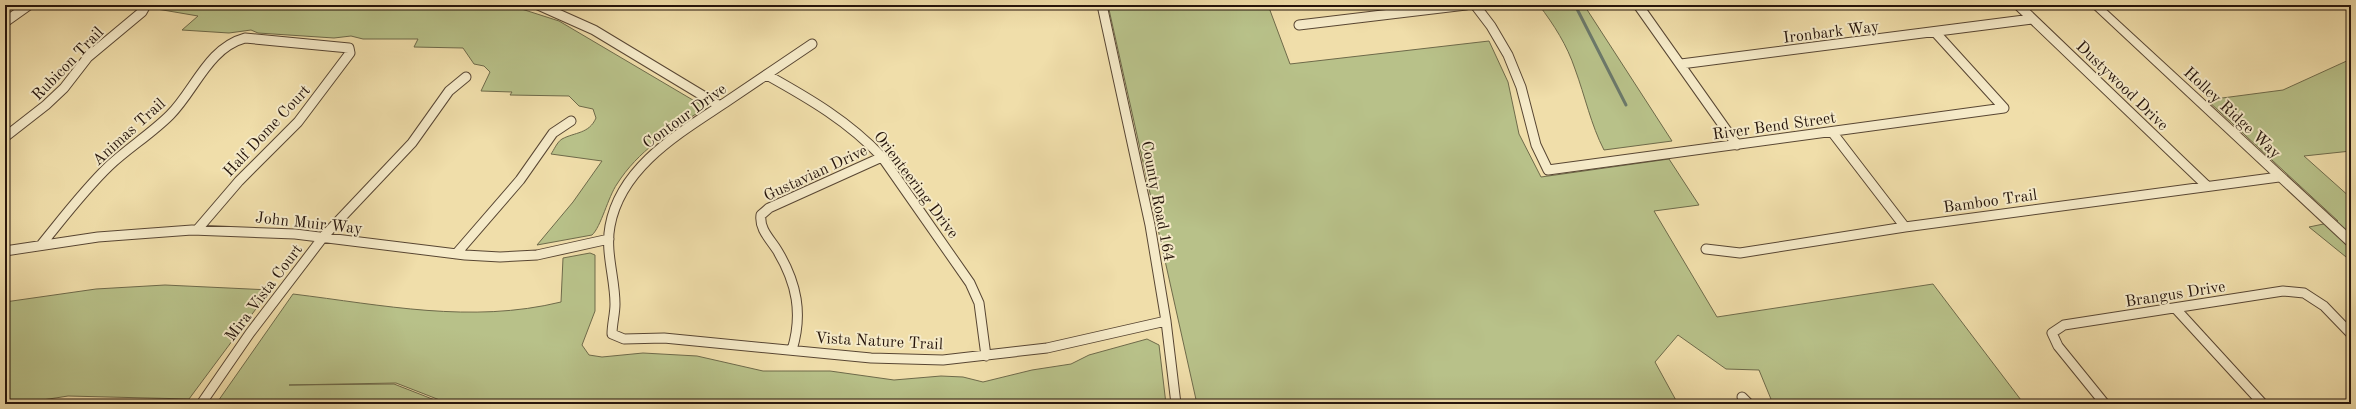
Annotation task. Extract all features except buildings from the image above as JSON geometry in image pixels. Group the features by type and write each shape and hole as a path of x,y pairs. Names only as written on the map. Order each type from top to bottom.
{"street":[{"path":"5,22 29,5"},
{"path":"538,5 594,30 720,106"},
{"name":"County Road 164","path":"1102,5 1150,225 1166,321 1176,404"},
{"path":"1299,25 1466,5"},
{"name":"River Bend Street","path":"1475,5 1491,26 1508,55 1521,86 1536,145 1548,170 2004,108 1935,32"},
{"path":"1638,5 1737,145"},
{"name":"Dustywood Drive","path":"2018,5 2207,186"},
{"name":"Holley Ridge Way","path":"2095,5 2279,177 2351,242"},
{"name":"Rubicon Trail","path":"5,137 46,105 64,88 88,57 142,12 146,6"},
{"name":"Ironbark Way","path":"1681,64 2032,19"},
{"name":"Animas Trail","path":"41,245 108,167 162,123 177,108 227,44 235,40 245,38 349,48"},
{"name":"Contour Drive","path":"612,334 615,305 609,239 611,223 619,200 633,176 651,157 678,135 812,44"},
{"name":"Half Dome Court","path":"197,230 235,185 278,144 310,108 350,53 349,48"},
{"name":"Orienteering Drive","path":"767,75 820,104 849,124 882,157 970,283 979,303 986,356"},
{"name":"Mira Vista Court","path":"201,404 250,333 324,236 412,143 449,91 466,77"},
{"path":"456,254 520,180 553,133 571,121"},
{"path":"1832,132 1905,227"},
{"name":"Gustavian Drive","path":"792,350 798,331 800,312 798,294 784,261 760,224 761,215 769,208 882,157"},
{"name":"Bamboo Trail","path":"1706,249 1740,253 1905,227 2279,177"},
{"name":"John Muir Way","path":"5,252 41,245 108,236 197,230 253,231 324,236 484,257 515,257 543,253 609,239"},
{"name":"Brangus Drive","path":"2105,404 2058,346 2052,333 2064,325 2176,309 2283,291 2304,293 2324,306 2351,334"},
{"path":"2176,309 2263,404"},
{"name":"Vista Nature Trail","path":"612,334 624,339 664,338 914,360 986,356 1047,348 1166,321"}],"green space":[{"path":"162,5 509,5 559,21 703,106 702,110 655,142 625,172 617,184 592,235 537,245 573,202 602,161 551,154 560,140 590,127 596,118 593,109 579,106 569,96 510,95 512,92 481,91 490,72 484,66 474,64 463,48 414,47 418,39 363,39 351,36 334,38 258,33 251,30 229,33 182,30 198,16 157,9"},
{"path":"1108,5 1268,5 1290,64 1489,41 1508,82 1519,134 1541,177 1669,159 1699,205 1654,211 1717,317 1933,284 2024,404 1773,404 1759,370 1726,369 1678,335 1655,362 1678,404 1197,404"},
{"path":"1539,5 1584,5 1672,141 1604,150 1595,131 1572,60 1555,28"},
{"path":"2351,59 2351,151 2304,156 2351,198 2351,261 2309,227 2338,221 2207,100 2283,90"},
{"path":"590,253 595,255 595,311 582,345 589,355 602,357 643,353 697,356 763,371 830,371 894,380 941,376 963,377 983,382 1032,370 1071,364 1089,355 1147,339 1159,345 1166,404 450,404 396,383 289,385 394,384 445,404 216,404 293,294 394,307 460,312 494,312 527,308 561,302 563,258"},
{"path":"165,285 270,290 189,399 68,396 17,404 5,404 5,302 96,289"}],"waterway":[{"path":"1575,5 1626,105"}]}
